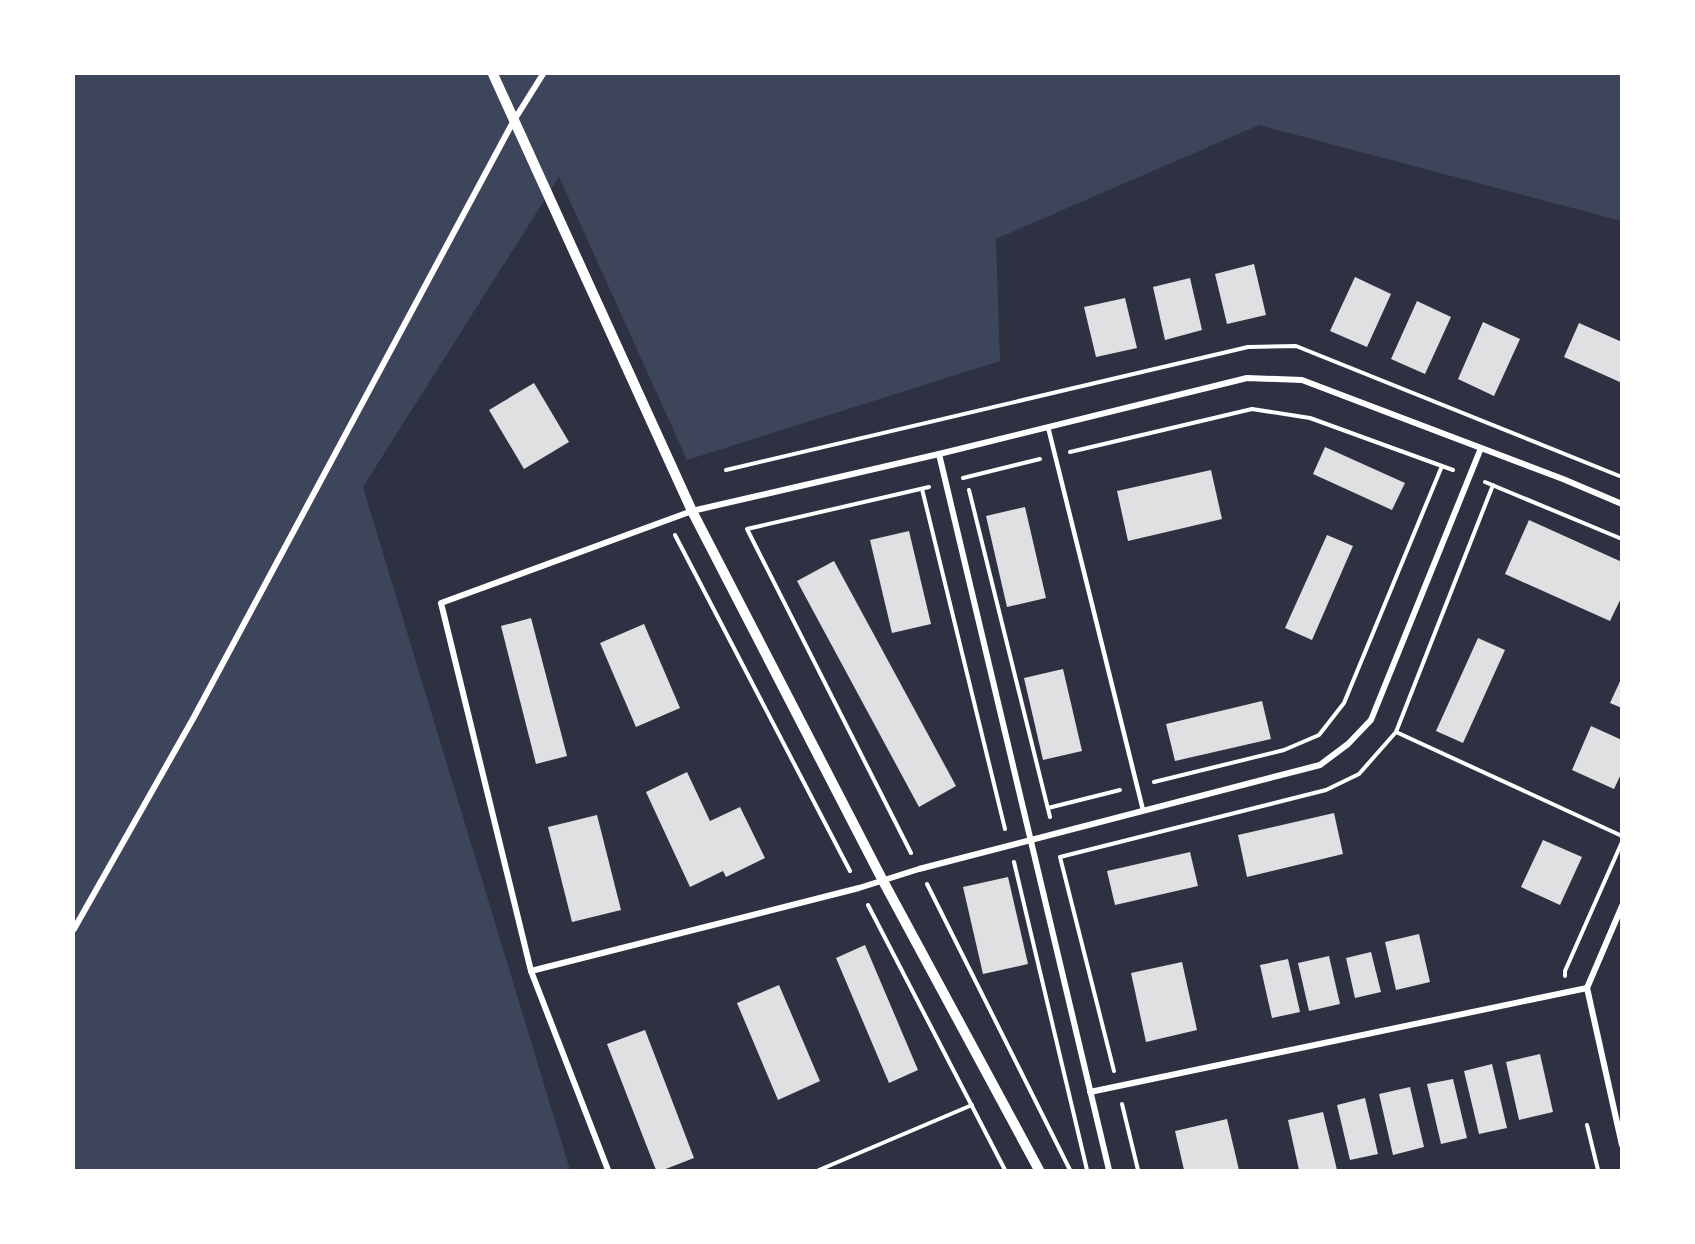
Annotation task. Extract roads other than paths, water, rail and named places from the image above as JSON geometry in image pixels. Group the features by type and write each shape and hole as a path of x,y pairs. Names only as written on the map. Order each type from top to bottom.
{"street":[{"path":"492,74 692,511 882,879 1039,1170"},
{"path":"74,929 194,717 513,122 543,74"},
{"path":"608,1170 531,971 441,603 692,511 939,454 1247,378 1302,380 1563,479 1622,504"},
{"path":"531,971 859,888 882,879 1030,839 1320,765 1348,744 1371,720 1481,448"},
{"path":"939,454 1109,1170"},
{"path":"1622,906 1587,988 1622,1145"},
{"path":"1090,1092 1587,988"}],"lane":[{"path":"1048,427 1143,810"}]}
